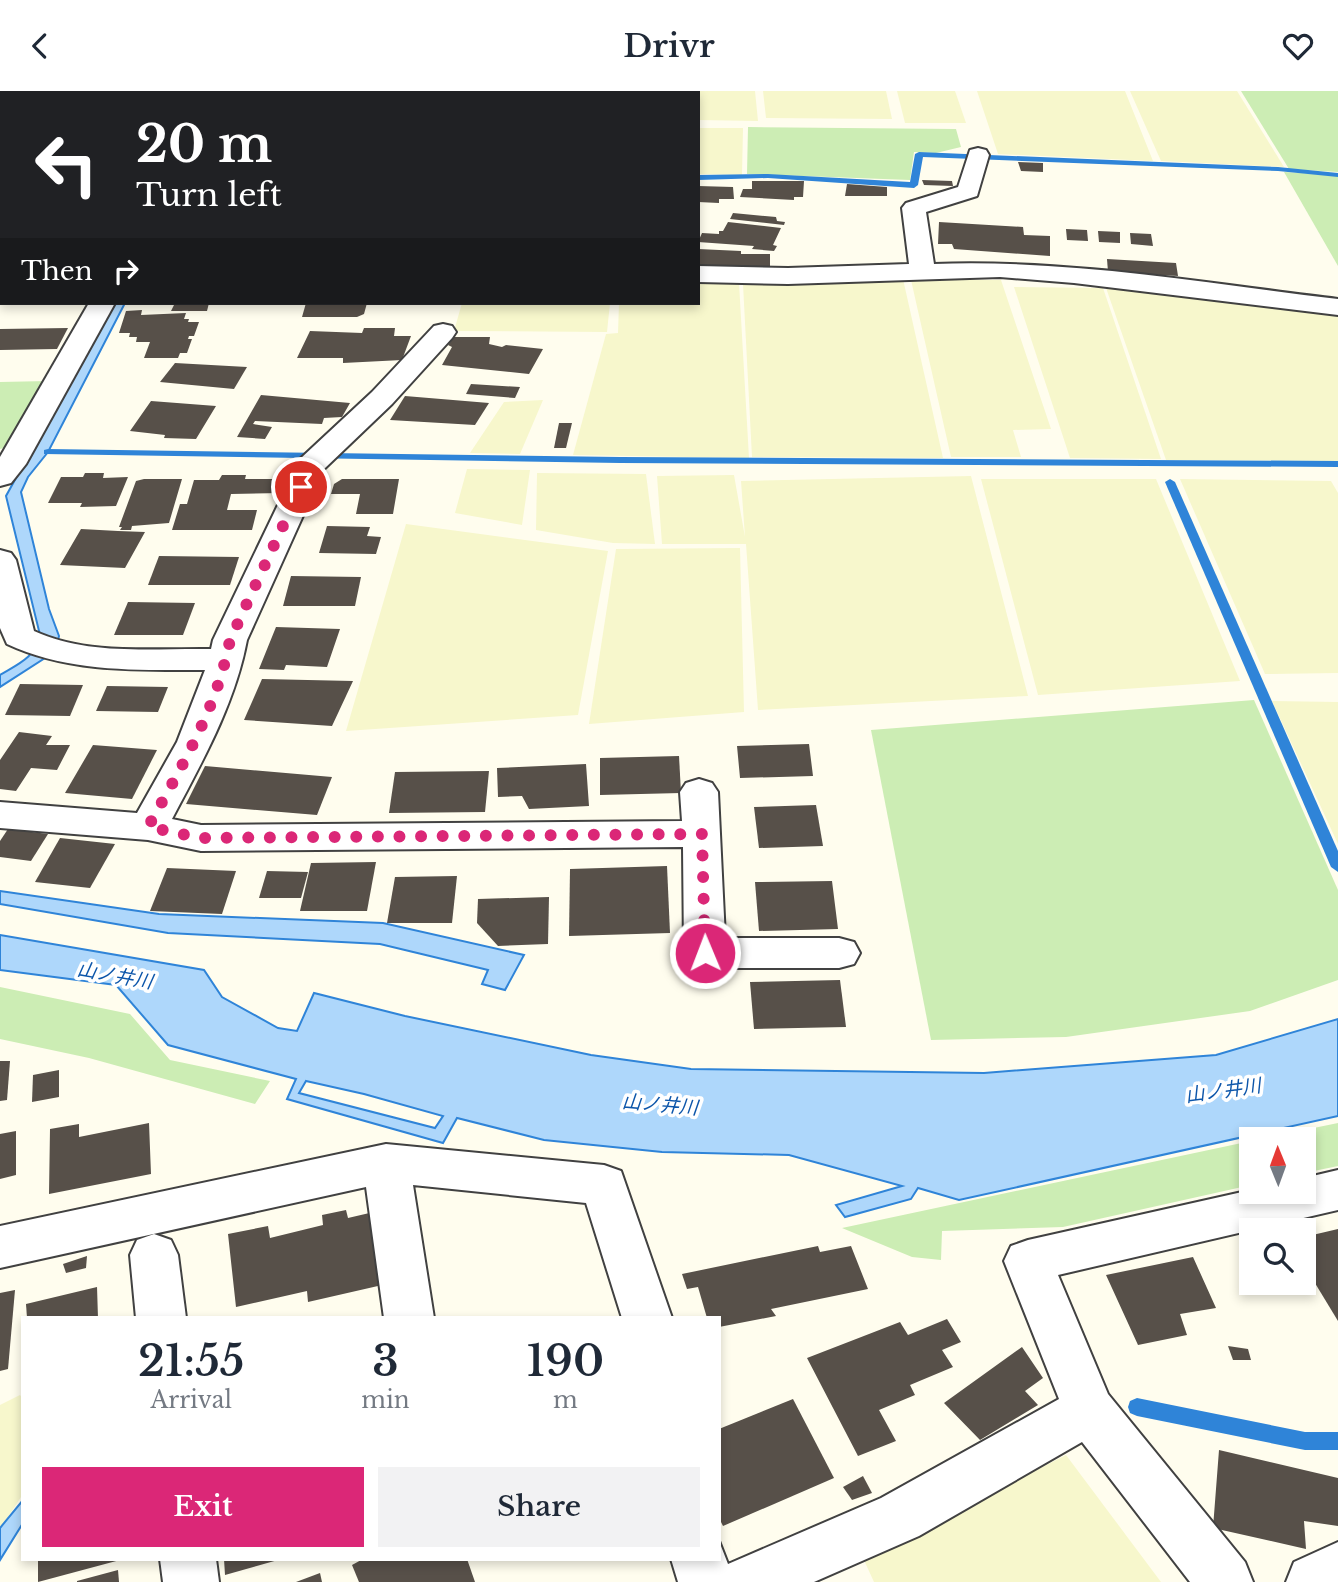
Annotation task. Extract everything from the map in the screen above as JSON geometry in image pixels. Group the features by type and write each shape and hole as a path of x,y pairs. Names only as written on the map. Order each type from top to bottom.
{"street":[{"path":"922,271 914,208 969,191 978,155"},
{"path":"700,274 788,276 1000,269 1074,275 1338,307"},
{"path":"4,468 101,305"},
{"path":"148,827 195,742 226,660 230,640 311,465 382,398 443,332"},
{"path":"0,560 19,637 46,649 226,660"},
{"path":"699,792 705,953 839,953"},
{"path":"0,815 148,827 201,838 702,834"},
{"path":"0,1247 386,1163 604,1185 646,1316"},
{"path":"386,1163 409,1316"},
{"path":"1225,1582 1089,1410 1028,1261 1338,1190"},
{"path":"154,1255 161,1316"},
{"path":"749,1582 900,1517 1089,1410"},
{"path":"188,1561 191,1582"},
{"path":"700,1561 706,1582"},
{"path":"1314,1582 1338,1570"}],"green space":[{"path":"700,91 755,91 758,121 700,120"},
{"path":"763,91 886,91 892,119 766,118"},
{"path":"897,91 955,91 966,123 905,123"},
{"path":"977,91 1125,91 1153,161 998,154"},
{"path":"1130,91 1237,91 1284,167 1161,161"},
{"path":"1241,91 1338,91 1338,172 1289,169"},
{"path":"748,127 956,129 961,147 936,153 914,152 910,180 747,174"},
{"path":"700,128 743,128 742,175 700,174"},
{"path":"1284,172 1338,175 1338,266"},
{"path":"903,279 943,458 752,457 743,284"},
{"path":"911,280 1001,280 1051,429 1013,430 1021,457 951,457"},
{"path":"700,281 739,283 749,458 573,455 606,334 618,333 619,305 700,305"},
{"path":"1105,285 1338,313 1338,461 1166,460"},
{"path":"1014,287 1103,288 1161,459 1070,458"},
{"path":"461,305 610,305 607,332 454,331"},
{"path":"48,381 10,446 0,449 0,382"},
{"path":"543,400 520,454 470,453 504,402"},
{"path":"467,469 530,470 522,525 455,513"},
{"path":"537,473 646,474 655,544 613,543 536,530"},
{"path":"734,475 745,537 741,481 971,476 1028,696 758,710 746,544 662,544 657,476"},
{"path":"981,479 1156,479 1240,681 1038,695"},
{"path":"1180,479 1331,481 1338,493 1338,673 1265,674"},
{"path":"406,524 608,551 578,715 346,731"},
{"path":"740,548 744,712 589,724 616,549"},
{"path":"1254,700 1338,890 1338,980 1250,1011 1066,1037 931,1040 871,730"},
{"path":"1272,701 1338,702 1338,844"},
{"path":"0,987 130,1014 170,1060 270,1081 255,1104 89,1058 0,1039"},
{"path":"1338,1123 1338,1166 1316,1171 1316,1128"},
{"path":"1239,1144 1239,1188 1063,1227 942,1231 941,1260 912,1257 842,1228"},
{"path":"21,1396 21,1497 0,1529 0,1405"},
{"path":"1066,1455 1161,1582 874,1582 863,1558"}],"water":[{"path":"112,305 124,305 48,452 28,477 21,492 49,609 59,636 57,644 45,658 0,687 0,675 20,663 35,649 40,635 6,496"},
{"path":"0,891 159,914 383,923 524,955 505,990 482,984 488,970 380,944 168,933 0,904"},
{"name":"山ノ井川","path":"0,935 204,970 222,997 278,1028 297,1031 314,993 405,1016 591,1055 691,1069 984,1073 1216,1055 1338,1019 1338,1116 1288,1127 1239,1127 1239,1138 959,1200 918,1188 911,1199 845,1217 836,1205 902,1186 789,1155 662,1152 544,1140 457,1118 443,1143 287,1099 296,1079 168,1045 116,985 0,970","holes":["306,1081 443,1116 435,1128 299,1093"]},
{"path":"21,1502 21,1526 0,1560 0,1528"}],"building":[{"path":"1018,162 1043,163 1043,172 1021,171"},
{"path":"922,180 952,181 953,186 924,185"},
{"path":"752,181 804,181 803,197 794,197 794,200 740,197 743,189 752,189"},
{"path":"847,184 887,187 887,196 845,196"},
{"path":"700,186 733,187 734,199 719,199 719,203 700,202"},
{"path":"733,213 776,217 777,221 785,222 784,225 730,219"},
{"path":"728,222 781,228 773,245 777,246 774,251 752,249 754,246 700,242 702,233 719,234 719,231 723,231"},
{"path":"939,222 1023,227 1024,235 1050,236 1050,256 954,249 952,244 938,244"},
{"path":"1066,229 1087,230 1088,241 1067,240"},
{"path":"1098,231 1120,232 1120,243 1099,242"},
{"path":"1130,233 1151,234 1153,246 1131,244"},
{"path":"700,249 770,254 770,272 700,266"},
{"path":"1107,259 1176,263 1178,276 1108,272"},
{"path":"174,305 208,305 207,311 171,311"},
{"path":"305,305 366,305 364,314 357,317 302,317"},
{"path":"142,310 141,315 186,313 184,319 189,319 188,322 199,322 194,336 189,336 188,339 192,339 187,353 180,353 178,358 144,358 150,342 136,342 137,337 129,337 130,333 119,333 126,311"},
{"path":"68,328 57,349 0,350 0,329"},
{"path":"364,328 395,328 394,336 411,336 402,360 343,363 343,358 297,358 310,331 362,333"},
{"path":"454,337 490,337 489,344 502,347 506,345 543,349 529,374 442,365 452,347 448,345"},
{"path":"175,363 247,367 234,389 160,382"},
{"path":"471,384 520,387 515,398 466,394"},
{"path":"261,395 350,403 342,417 324,418 322,424 255,421 253,424 272,427 265,439 237,437"},
{"path":"405,396 489,403 475,425 390,420"},
{"path":"151,401 216,406 196,439 164,438 165,435 130,431"},
{"path":"559,423 572,423 566,448 554,448"},
{"path":"85,473 104,473 103,478 128,477 116,506 80,507 82,503 48,503 61,477 83,477"},
{"path":"222,475 246,475 245,479 285,479 282,493 231,494 227,510 257,510 252,530 172,530 180,504 187,504 194,480 219,480"},
{"path":"182,479 169,523 132,526 131,530 120,530 136,481"},
{"path":"342,479 399,479 393,514 356,514 360,494 331,494 334,484"},
{"path":"327,526 370,527 367,536 381,537 376,554 319,553"},
{"path":"81,529 145,532 125,568 60,565"},
{"path":"159,556 239,557 230,585 148,585"},
{"path":"291,576 361,577 355,606 283,606"},
{"path":"128,602 195,603 183,635 114,635"},
{"path":"276,627 340,629 327,667 286,665 284,670 259,669"},
{"path":"262,679 353,681 332,726 244,720"},
{"path":"20,684 83,685 70,716 5,715"},
{"path":"107,686 168,687 158,712 96,711"},
{"path":"19,732 52,736 46,745 70,745 57,770 31,768 16,791 0,789 0,760"},
{"path":"809,744 813,776 740,778 737,746"},
{"path":"93,745 157,750 132,799 65,793"},
{"path":"679,756 681,793 600,795 600,758"},
{"path":"586,764 589,806 529,809 522,796 498,797 497,768"},
{"path":"205,766 332,777 317,815 186,804"},
{"path":"489,771 485,812 389,813 395,772"},
{"path":"816,805 823,846 759,848 754,807"},
{"path":"8,829 48,834 31,861 0,857 0,841"},
{"path":"60,838 115,844 90,888 35,882"},
{"path":"376,862 367,911 300,911 311,863"},
{"path":"667,866 670,933 569,936 570,869"},
{"path":"167,868 236,871 222,914 150,911"},
{"path":"267,871 308,872 301,898 259,898"},
{"path":"457,876 452,923 387,923 395,877"},
{"path":"832,881 838,929 759,931 755,882"},
{"path":"549,897 548,944 498,946 477,923 478,899"},
{"path":"840,980 846,1027 754,1029 750,982"},
{"path":"0,1061 10,1061 7,1100 0,1101"},
{"path":"59,1070 59,1097 32,1102 33,1075"},
{"path":"149,1123 151,1174 49,1194 50,1129 79,1124 79,1137"},
{"path":"16,1131 16,1175 0,1179 0,1134"},
{"path":"346,1210 348,1218 378,1211 391,1283 308,1302 307,1291 236,1307 228,1234 268,1226 270,1238 323,1225 322,1215"},
{"path":"1338,1229 1338,1321 1316,1285 1316,1234"},
{"path":"818,1246 820,1252 851,1246 868,1289 771,1309 776,1316 721,1327 721,1316 706,1316 698,1287 687,1289 682,1274"},
{"path":"87,1256 86,1268 66,1273 63,1264"},
{"path":"1193,1257 1216,1308 1180,1314 1187,1335 1138,1345 1106,1275"},
{"path":"97,1287 98,1316 27,1316 26,1304"},
{"path":"15,1290 8,1369 0,1371 0,1293"},
{"path":"947,1319 961,1342 942,1350 953,1367 910,1385 915,1395 879,1410 896,1441 858,1456 807,1358 900,1322 908,1335"},
{"path":"1228,1346 1248,1349 1251,1360 1233,1360"},
{"path":"1022,1347 1043,1378 1025,1391 1038,1405 980,1440 944,1403"},
{"path":"793,1399 834,1478 723,1526 721,1428"},
{"path":"1219,1450 1338,1478 1338,1526 1304,1521 1306,1549 1213,1528"},
{"path":"863,1476 872,1493 852,1500 843,1487"},
{"path":"38,1561 116,1561 38,1582"},
{"path":"224,1561 274,1561 225,1575"},
{"path":"359,1561 468,1561 475,1582 359,1582 352,1565"},
{"path":"118,1570 119,1582 77,1582 77,1581"},
{"path":"320,1573 322,1582 296,1582"}],"waterway":[{"path":"700,178 768,176 914,185 919,154 1278,169 1338,175"},
{"path":"48,452 620,460 1338,464"},
{"path":"1170,482 1338,867"},
{"path":"1137,1407 1305,1441 1338,1441"}],"route":[{"path":"301,487 230,640 226,660 195,742 148,827 201,838 702,834 705,953"}]}
